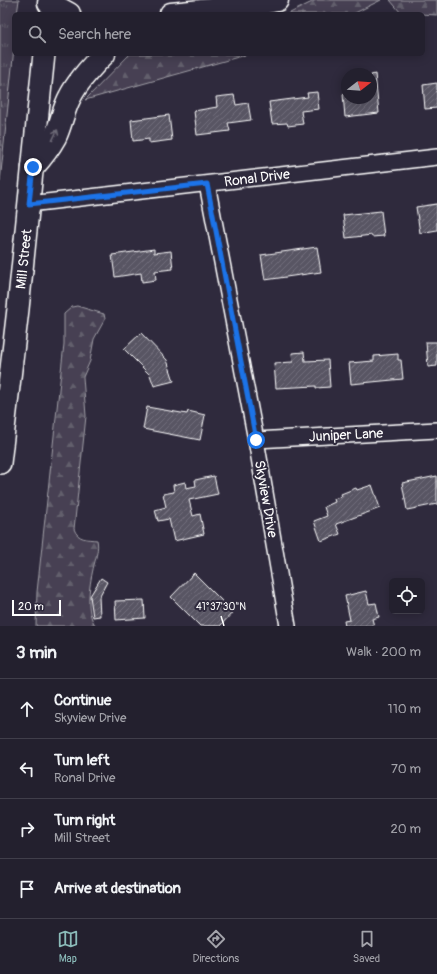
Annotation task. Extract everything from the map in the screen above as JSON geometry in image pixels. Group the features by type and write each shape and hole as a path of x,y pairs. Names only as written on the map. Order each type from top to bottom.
{"highway":[{"path":"189,12 242,6 277,0"},
{"path":"50,4 65,12"},
{"path":"33,167 55,137 73,91 90,68 102,56"}],"main road":[{"name":"Mill Street","path":"0,463 44,56"}],"street":[{"name":"Ronal Drive","path":"29,204 437,157"},
{"name":"Skyview Drive","path":"207,184 256,440 288,626"},
{"name":"Juniper Lane","path":"256,440 437,430"}],"green space":[{"path":"0,0 19,0 17,12 12,12 13,56 0,182"},
{"path":"316,0 381,0 357,12 292,12"},
{"path":"390,0 437,0 437,15 425,14 425,12 400,12"},
{"path":"128,56 242,56 85,100"},
{"path":"77,306 104,314 105,319 94,339 90,361 83,377 86,416 74,529 80,537 97,540 98,543 89,597 90,613 96,626 36,626 37,592 64,344 64,314 72,307"}],"building":[{"path":"437,83 437,108 425,109 423,85"},
{"path":"317,92 319,109 301,111 303,124 288,126 287,123 272,124 269,102 308,97 307,93"},
{"path":"377,94 379,113 345,117 344,104 377,104"},
{"path":"234,95 236,105 248,103 251,120 228,123 230,131 197,135 194,111 217,107 216,97"},
{"path":"169,115 172,140 149,143 149,139 133,141 131,120"},
{"path":"437,204 437,230 420,233 416,207"},
{"path":"381,211 384,236 372,237 372,235 346,238 343,215"},
{"path":"317,247 321,272 265,280 261,255"},
{"path":"154,249 154,253 171,251 173,269 155,271 156,280 142,282 141,273 115,277 112,255"},
{"path":"141,333 167,360 174,381 154,386 150,375 124,349"},
{"path":"426,342 437,342 437,366 428,367"},
{"path":"304,352 305,361 328,360 330,387 316,388 316,386 276,388 274,363 293,362 292,353"},
{"path":"398,354 398,360 401,360 403,379 351,384 349,363 374,361 374,356"},
{"path":"147,407 187,414 188,411 205,415 200,440 143,429"},
{"path":"214,476 218,494 189,500 193,516 200,514 204,534 174,541 169,519 158,521 155,510 166,507 163,494 174,492 173,485 185,482 186,488 196,486 195,480"},
{"path":"437,476 437,504 407,510 402,483"},
{"path":"372,485 380,508 336,524 340,534 321,541 314,521 327,516 324,507 335,502 334,499 342,496 341,494 356,488 357,490"},
{"path":"194,573 233,612 220,626 200,626 171,597"},
{"path":"101,578 107,582 99,597 100,616 93,617 90,596"},
{"path":"366,591 369,604 376,603 379,617 372,619 374,626 345,626 344,621 350,620 345,596"},
{"path":"144,600 145,618 116,620 115,601"}],"route":[{"path":"33,167 29,204 207,184 256,440"}]}
